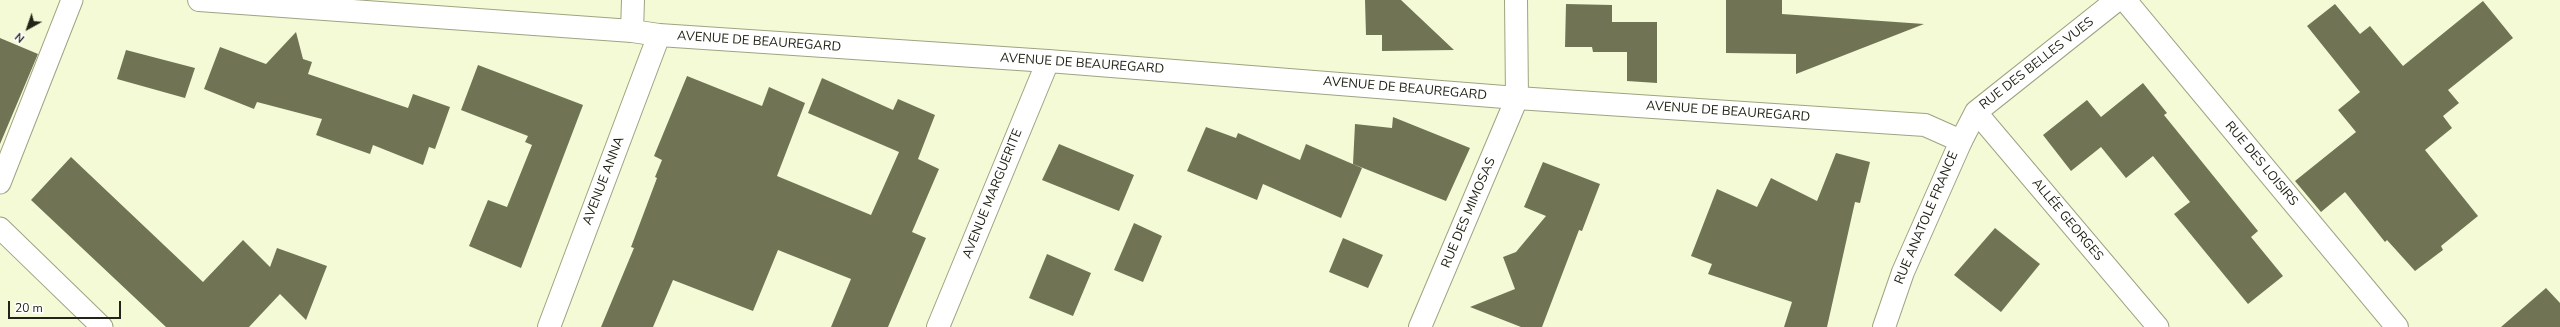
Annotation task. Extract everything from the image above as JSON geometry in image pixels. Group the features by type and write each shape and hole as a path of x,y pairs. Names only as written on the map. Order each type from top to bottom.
{"street":[{"name":"AVENUE DE BEAUREGARD","path":"199,0 632,31 659,35 1048,61 1517,98 1925,125 1961,141"},
{"path":"632,31 633,0"},
{"path":"1516,0 1517,98"},
{"name":"RUE DES BELLES VUES","path":"1976,112 2117,0"},
{"name":"RUE DES LOISIRS","path":"2125,0 2397,327"},
{"name":"AVENUE ANNA","path":"550,327 659,35"},
{"name":"AVENUE MARGUERITE","path":"938,327 1048,61"},
{"name":"RUE DES MIMOSAS","path":"1420,327 1517,98"},
{"name":"RUE ANATOLE FRANCE","path":"1884,327 1906,265 1961,141 1976,112"}],"lane":[{"path":"0,183 72,0"},
{"name":"ALLÉE GEORGES","path":"1976,112 2158,327"},
{"path":"0,228 102,327"}],"building":[{"path":"1365,0 1401,0 1454,50 1382,51 1382,35 1366,35"},
{"path":"1726,0 1782,0 1782,14 1924,24 1796,74 1796,54 1726,53"},
{"path":"2483,1 2513,38 2448,90 2459,103 2443,116 2452,128 2425,150 2478,216 2441,246 2443,250 2415,271 2387,240 2385,242 2345,192 2321,212 2295,181 2356,132 2338,110 2360,92 2307,26 2335,4 2360,34 2370,26 2403,66"},
{"path":"1566,4 1612,5 1612,22 1657,22 1657,83 1627,81 1627,52 1593,52 1592,47 1565,47"},
{"path":"296,32 303,59 312,62 308,74 408,108 413,94 450,107 435,149 429,147 423,165 373,145 370,154 316,135 322,119 257,102 254,109 204,89 220,47 266,64"},
{"path":"0,38 38,54 0,144"},
{"path":"126,50 195,68 185,98 117,79"},
{"path":"478,65 583,105 521,268 469,246 488,200 507,207 532,145 525,142 528,136 461,110"},
{"path":"687,76 762,106 769,87 805,103 777,176 871,215 899,152 808,113 822,78 893,110 898,99 935,115 918,159 939,169 912,232 926,238 888,327 831,327 851,279 778,250 753,311 673,280 653,327 601,327 634,248 631,247 657,178 655,177 662,160 654,156"},
{"path":"2143,83 2167,113 2164,115 2258,231 2251,237 2283,276 2248,304 2174,214 2190,202 2153,156 2126,178 2101,147 2071,171 2043,135 2087,100 2101,117"},
{"path":"1393,117 1470,148 1446,201 1353,164 1355,124 1392,128"},
{"path":"1206,127 1236,138 1238,133 1300,160 1306,144 1362,168 1341,218 1263,184 1257,200 1187,171"},
{"path":"1059,144 1134,175 1119,211 1042,180"},
{"path":"1836,153 1870,162 1860,203 1855,202 1827,327 1784,327 1792,302 1708,274 1712,264 1691,256 1717,189 1757,207 1771,178 1817,201"},
{"path":"71,157 203,282 243,240 270,267 277,248 327,266 306,320 280,294 249,327 166,327 31,200"},
{"path":"1543,162 1600,184 1582,231 1579,230 1542,327 1521,327 1470,307 1515,289 1503,257 1516,252 1546,216 1524,207"},
{"path":"1134,223 1162,236 1143,282 1114,270"},
{"path":"1995,228 2040,264 2001,312 1954,275"},
{"path":"1343,238 1383,255 1368,288 1329,272"},
{"path":"1047,254 1091,273 1073,316 1029,298"},
{"path":"2546,288 2560,303 2560,327 2501,327"}]}
